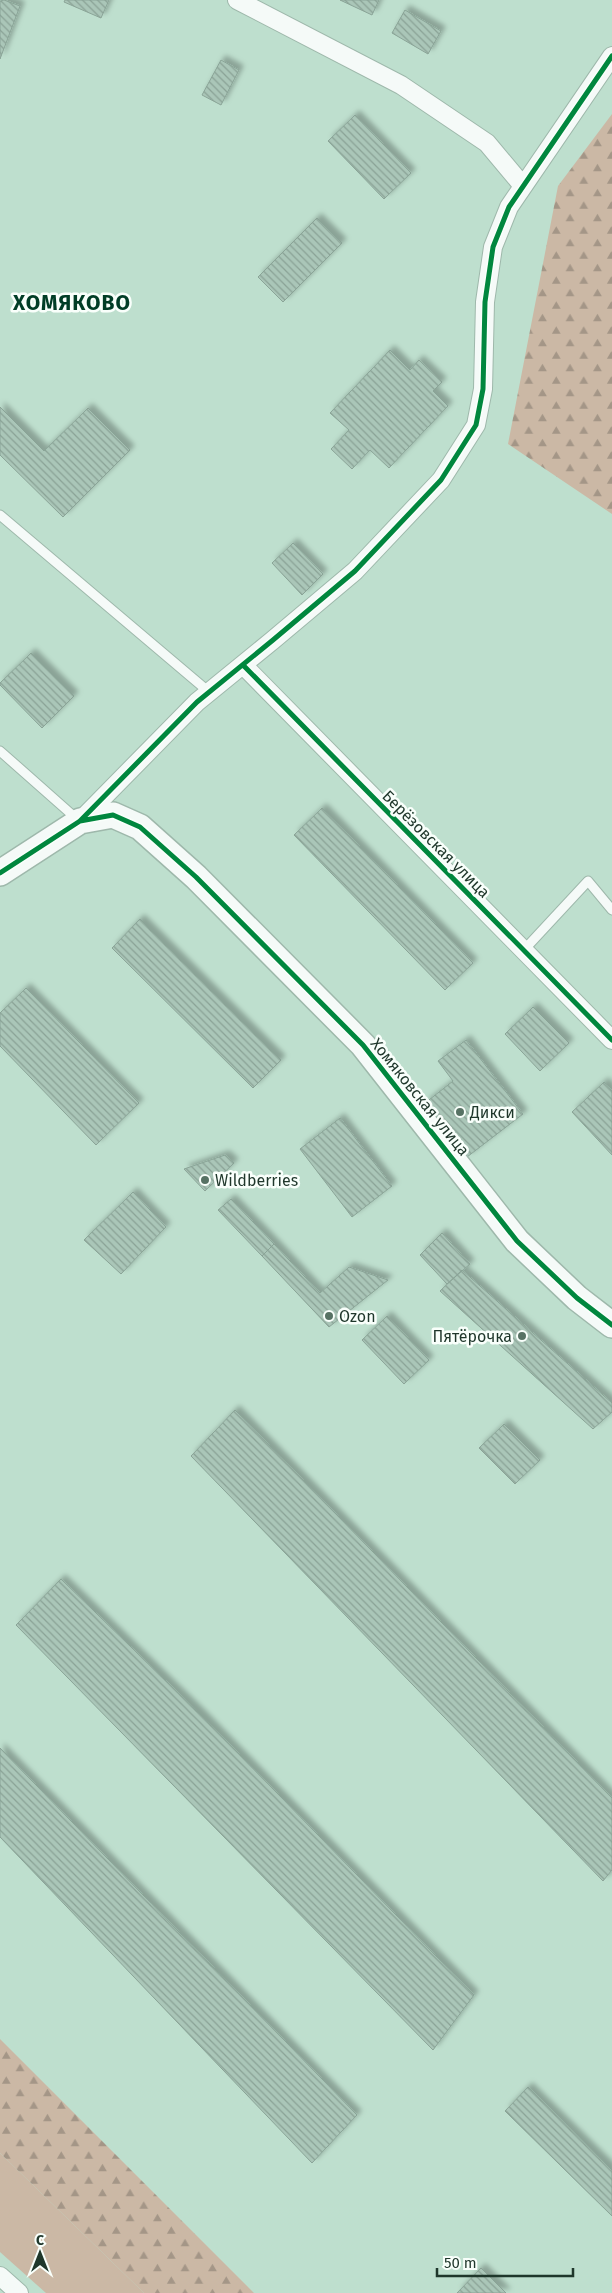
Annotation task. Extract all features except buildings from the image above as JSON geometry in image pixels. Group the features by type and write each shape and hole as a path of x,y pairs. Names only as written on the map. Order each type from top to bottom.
{"street":[{"path":"237,0 400,85 487,143 524,186"},
{"path":"0,873 80,821 197,702 355,571 441,480 476,425 483,389 485,302 493,247 509,207 612,56"},
{"name":"Берёзовская улица","path":"243,665 612,1040"},
{"name":"Хомяковская улица","path":"80,821 113,815 140,828 196,877 363,1045 516,1241 577,1298 612,1325"},
{"path":"0,2276 19,2293"}],"lane":[{"path":"0,515 209,692"},
{"path":"0,751 80,821"},
{"path":"524,950 588,881 612,910"}],"green space":[{"path":"612,114 612,514 508,444 558,186"},
{"path":"0,2039 254,2293 144,2293 0,2153"},
{"path":"0,2153 144,2293 46,2293 0,2252"}],"cycle path":[{"path":"0,873 80,821 197,702 355,571 441,480 476,425 483,389 485,302 493,247 509,207 612,56"},
{"path":"243,665 612,1040"},
{"path":"80,821 113,815 140,827 196,877 363,1045 517,1241 577,1298 612,1325"}],"place":[{"name":"Дикси","path":"460,1112"},
{"name":"Wildberries","path":"205,1180"},
{"name":"Ozon","path":"329,1316"},
{"name":"Пятёрочка","path":"522,1336"}],"district":[{"name":"ХОМЯКОВО","path":"72,303"}]}
